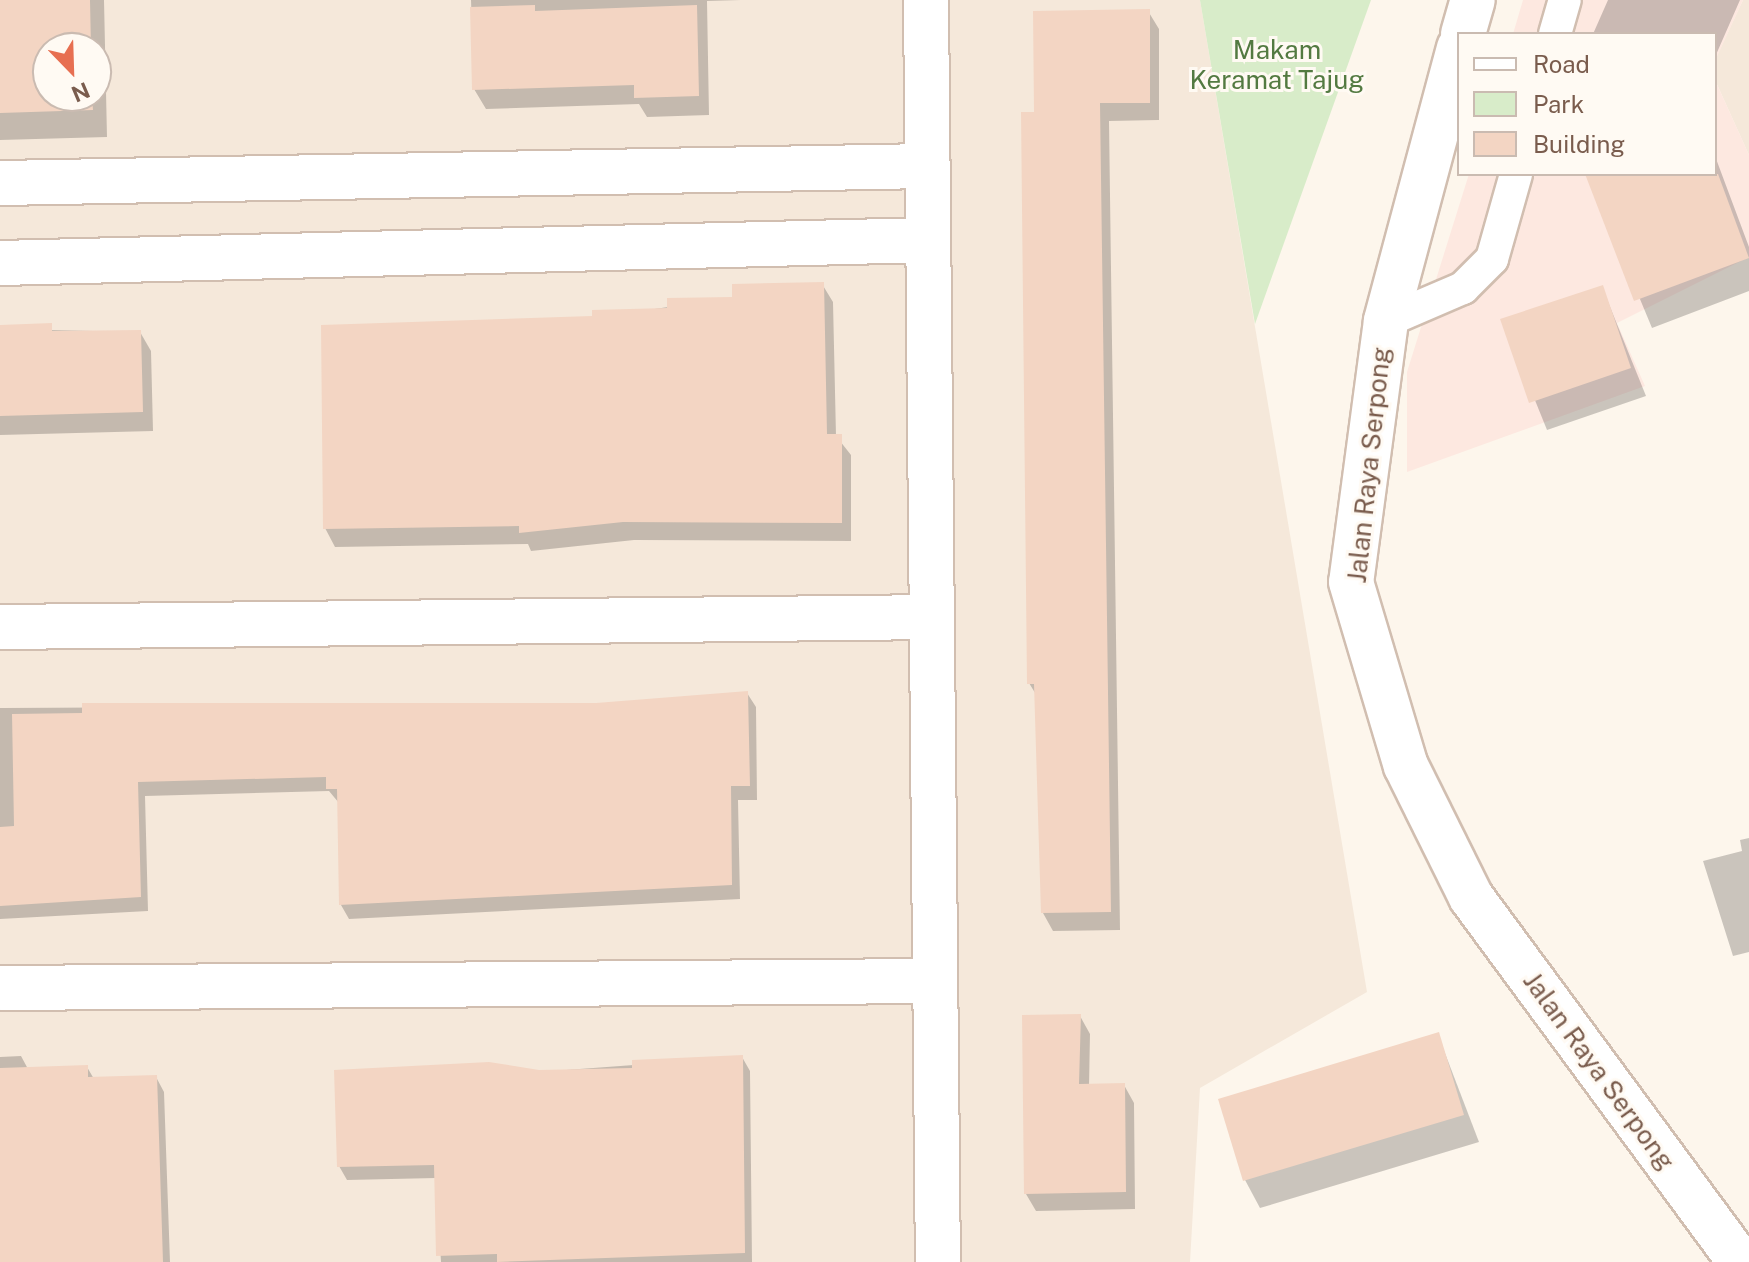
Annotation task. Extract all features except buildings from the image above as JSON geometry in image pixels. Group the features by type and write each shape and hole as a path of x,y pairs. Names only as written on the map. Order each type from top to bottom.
{"street":[{"path":"926,0 938,1262"},
{"path":"1464,32 1473,0"},
{"name":"Jalan Raya Serpong","path":"1457,55 1386,321 1351,582 1406,766 1471,897 1740,1262"},
{"path":"0,183 927,166"},
{"path":"0,263 927,240"},
{"path":"0,627 932,617"},
{"path":"0,988 935,981"}],"lane":[{"path":"1556,32 1565,0"},
{"path":"1386,321 1463,288 1492,259 1515,176"}],"shaded area":[{"path":"0,0 1200,0 1367,992 1200,1088 1190,1262 0,1262"},
{"path":"1523,0 1743,0 1717,57 1717,32 1514,32"},
{"path":"1743,0 1749,0 1749,155 1717,84 1717,56"},
{"path":"1717,84 1749,155 1749,257 1617,323 1645,386 1407,472 1407,372 1468,176 1717,176"}],"green space":[{"name":"Makam Keramat Tajug","path":"1200,0 1371,0 1255,324"}]}
